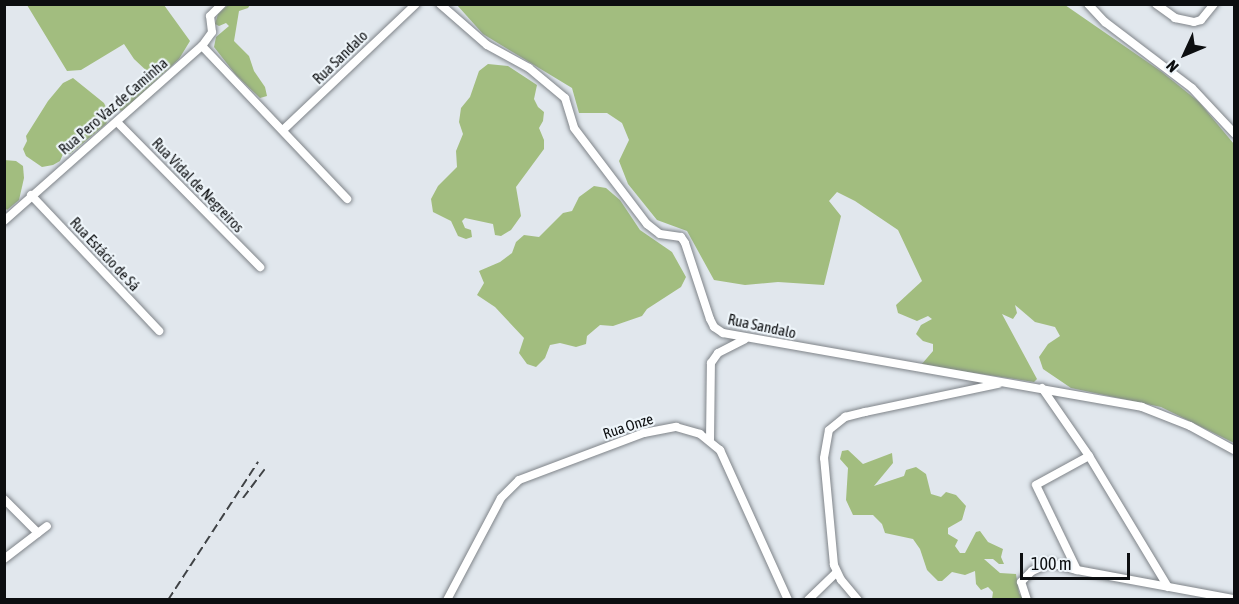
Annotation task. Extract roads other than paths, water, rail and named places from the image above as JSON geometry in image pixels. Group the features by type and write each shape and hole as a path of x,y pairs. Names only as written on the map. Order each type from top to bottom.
{"street":[{"path":"222,4 210,16 212,32 202,46 347,199"},
{"name":"Rua Sandalo","path":"282,130 416,4"},
{"name":"Rua Sandalo","path":"440,4 487,45 529,68 565,98 574,128 647,224 660,234 681,237 685,243 714,327 746,339 1042,388 1152,411 1190,426 1234,450"},
{"path":"1088,4 1104,22 1192,88 1234,133"},
{"path":"1156,4 1175,18 1194,22 1201,20 1214,4"},
{"name":"Rua Pero Vaz de Caminha","path":"4,221 202,46"},
{"name":"Rua Vidal de Negreiros","path":"117,122 260,267"},
{"name":"Rua Estácio de Sá","path":"31,195 159,331"},
{"path":"746,339 718,353 711,363 710,440 726,460 788,600"},
{"path":"858,600 836,573 824,458 829,430 845,417 1004,383"},
{"path":"1042,388 1089,456 1168,587"},
{"name":"Rua Onze","path":"447,600 501,498 519,480 662,428 676,427 710,440"},
{"path":"1077,570 1036,485 1089,456"},
{"path":"4,499 38,533"},
{"path":"4,558 47,526"},
{"path":"1027,600 1021,582 1032,571 1050,563 1077,570 1234,598"},
{"path":"808,600 836,573"}],"railway":[{"path":"168,600 258,462"},
{"path":"243,498 265,469"}]}
